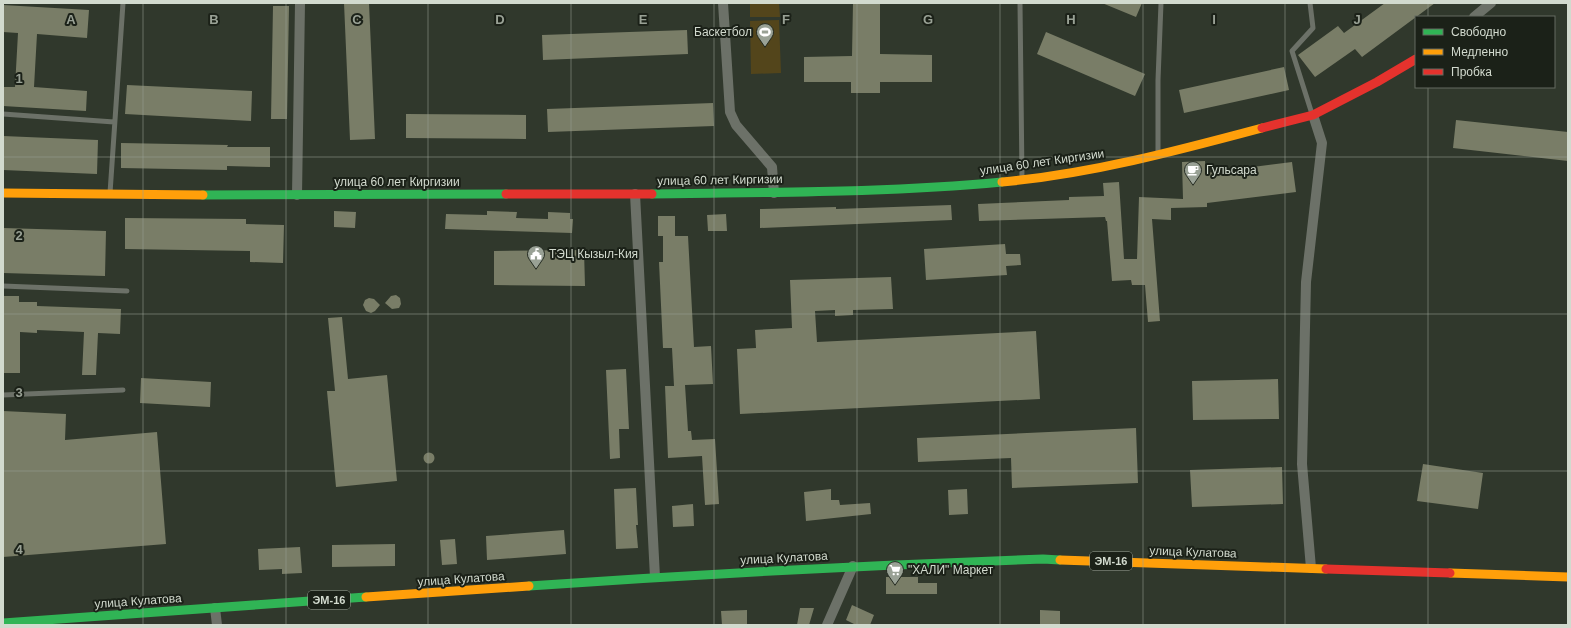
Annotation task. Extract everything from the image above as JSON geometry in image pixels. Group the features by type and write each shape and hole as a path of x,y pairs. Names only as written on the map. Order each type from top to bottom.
{"main road":[{"name":"улица 60 лет Киргизии","path":"3,193 297,195 774,193 950,186 1022,180 1158,156 1313,115 1377,82 1415,60"},
{"name":"улица Кулатова","path":"3,623 655,577 853,566 1043,559 1568,577"}],"street":[{"path":"297,195 300,3"},
{"path":"723,3 730,112 736,125 772,167 774,193"},
{"path":"1475,16 1491,3"},
{"path":"1311,568 1302,464 1306,282 1322,143 1313,115"},
{"path":"635,194 655,577"},
{"path":"827,625 853,566"},
{"path":"215,608 217,625"}],"lane":[{"path":"110,194 123,3"},
{"path":"1020,3 1022,180"},
{"path":"1158,156 1158,80 1161,3"},
{"path":"1310,3 1313,28 1292,51 1313,115"},
{"path":"3,114 114,122"},
{"path":"3,286 127,291"},
{"path":"3,395 123,390"}],"shaded area":[{"name":"Баскетбол","path":"750,3 779,3 780,17 750,17"},
{"name":"Баскетбол","path":"779,20 781,73 751,74 750,21"}],"building":[{"path":"344,3 369,3 375,139 350,140"},
{"path":"853,3 880,3 880,54 932,55 932,82 880,82 880,93 851,93 851,82 804,82 804,57 852,56"},
{"path":"1102,3 1142,3 1136,17"},
{"path":"1385,3 1435,3 1417,16 1415,16 1415,18 1362,57 1355,49 1315,77 1298,55 1338,26 1344,33"},
{"path":"3,5 89,10 87,38 37,34 34,87 87,91 86,111 3,106 3,87 15,87 18,33 3,32"},
{"path":"273,6 289,6 287,119 271,119"},
{"path":"687,30 688,54 543,60 542,35"},
{"path":"1046,32 1145,74 1135,96 1037,54"},
{"path":"1284,67 1289,90 1184,113 1179,90"},
{"path":"127,85 252,91 251,121 125,114"},
{"path":"713,103 714,126 548,132 547,109"},
{"path":"406,114 526,115 526,139 406,138"},
{"path":"1456,120 1568,132 1568,161 1453,148"},
{"path":"3,136 98,140 97,174 3,170"},
{"path":"121,143 270,147 270,167 227,166 227,170 121,168"},
{"path":"1205,161 1206,173 1292,162 1296,192 1207,203 1207,207 1171,208 1171,220 1152,219 1160,321 1148,322 1145,285 1132,285 1131,280 1112,281 1107,221 1105,217 979,221 978,204 1069,200 1069,197 1104,196 1103,183 1119,182 1124,259 1137,259 1139,197 1183,199 1182,162"},
{"path":"951,205 952,220 760,228 760,209 836,207 836,209"},
{"path":"334,211 356,212 355,228 334,227"},
{"path":"487,211 517,212 516,218 548,219 548,212 570,213 570,219 573,219 572,233 445,229 446,214 487,215"},
{"path":"726,214 727,231 708,231 707,215"},
{"path":"658,216 675,216 675,236 688,236 694,347 711,346 713,384 685,385 688,431 691,431 692,440 715,439 719,504 705,505 702,456 668,458 665,386 674,386 672,348 663,348 659,262 663,262 663,236 658,236"},
{"path":"125,218 246,219 246,224 284,225 283,263 250,262 250,251 125,249"},
{"path":"3,228 106,231 105,276 3,273"},
{"path":"1005,244 1006,254 1020,254 1021,265 1006,266 1007,275 926,280 924,249"},
{"path":"584,250 585,286 494,285 494,251"},
{"path":"891,277 893,309 853,310 853,315 835,316 835,310 815,311 817,342 1036,331 1040,399 740,414 737,349 756,348 755,330 792,328 790,280"},
{"path":"396,295 400,298 401,304 399,308 392,309 385,303 391,296"},
{"path":"3,296 19,296 19,302 37,302 37,306 121,309 120,334 98,333 96,375 82,375 84,332 37,330 37,333 20,332 20,373 3,373"},
{"path":"369,298 374,299 380,305 371,313 366,311 363,305 365,300"},
{"path":"342,317 348,379 387,375 397,481 336,487 327,391 335,391 328,318"},
{"path":"626,369 629,429 619,429 620,458 610,459 606,370"},
{"path":"141,378 211,382 210,407 140,403"},
{"path":"1278,379 1279,419 1193,420 1192,381"},
{"path":"3,411 66,414 65,440 157,432 166,544 3,557"},
{"path":"1136,428 1138,483 1012,488 1011,458 918,462 917,438"},
{"path":"427,453 431,453 433,454 433,462 427,463 424,460 424,456"},
{"path":"1423,464 1483,473 1478,509 1417,501"},
{"path":"1282,467 1283,504 1192,507 1190,470"},
{"path":"636,488 638,525 636,525 638,548 616,549 614,489"},
{"path":"831,489 831,500 839,500 840,505 870,503 871,514 806,521 804,492"},
{"path":"967,489 968,514 949,515 948,490"},
{"path":"693,504 694,526 673,527 672,506"},
{"path":"564,530 566,554 487,560 486,536"},
{"path":"455,539 457,564 442,565 440,540"},
{"path":"395,544 395,566 332,567 332,545"},
{"path":"300,547 302,573 282,574 282,569 259,570 258,549"},
{"path":"886,577 918,577 918,583 937,583 937,594 886,594"},
{"path":"852,605 874,615 870,625 856,625 846,620"},
{"path":"800,608 814,608 809,625 797,625"},
{"path":"747,610 747,625 722,625 721,611"},
{"path":"1040,610 1060,611 1060,625 1040,625"}],"traffic: fast":[{"path":"652,194 870,190 958,186 1002,182"},
{"path":"203,195 506,194"},
{"path":"529,586 850,567 1043,559 1060,560"},
{"path":"3,623 366,597"}],"traffic: slow":[{"path":"1002,182 1068,173 1133,161 1262,128"},
{"path":"3,193 203,195"},
{"path":"1060,560 1326,569"},
{"path":"1450,573 1568,577"},
{"path":"366,597 529,586"}],"traffic: jam":[{"path":"1262,128 1313,115 1377,82 1415,60"},
{"path":"506,194 652,194"},
{"path":"1326,569 1450,573"}],"place":[{"name":"Баскетбол","path":"765,47"},
{"name":"Гульсара","path":"1193,185"},
{"name":"ТЭЦ Кызыл-Кия","path":"536,269"},
{"name":"\"ХАЛИ\" Маркет","path":"895,585"}]}
